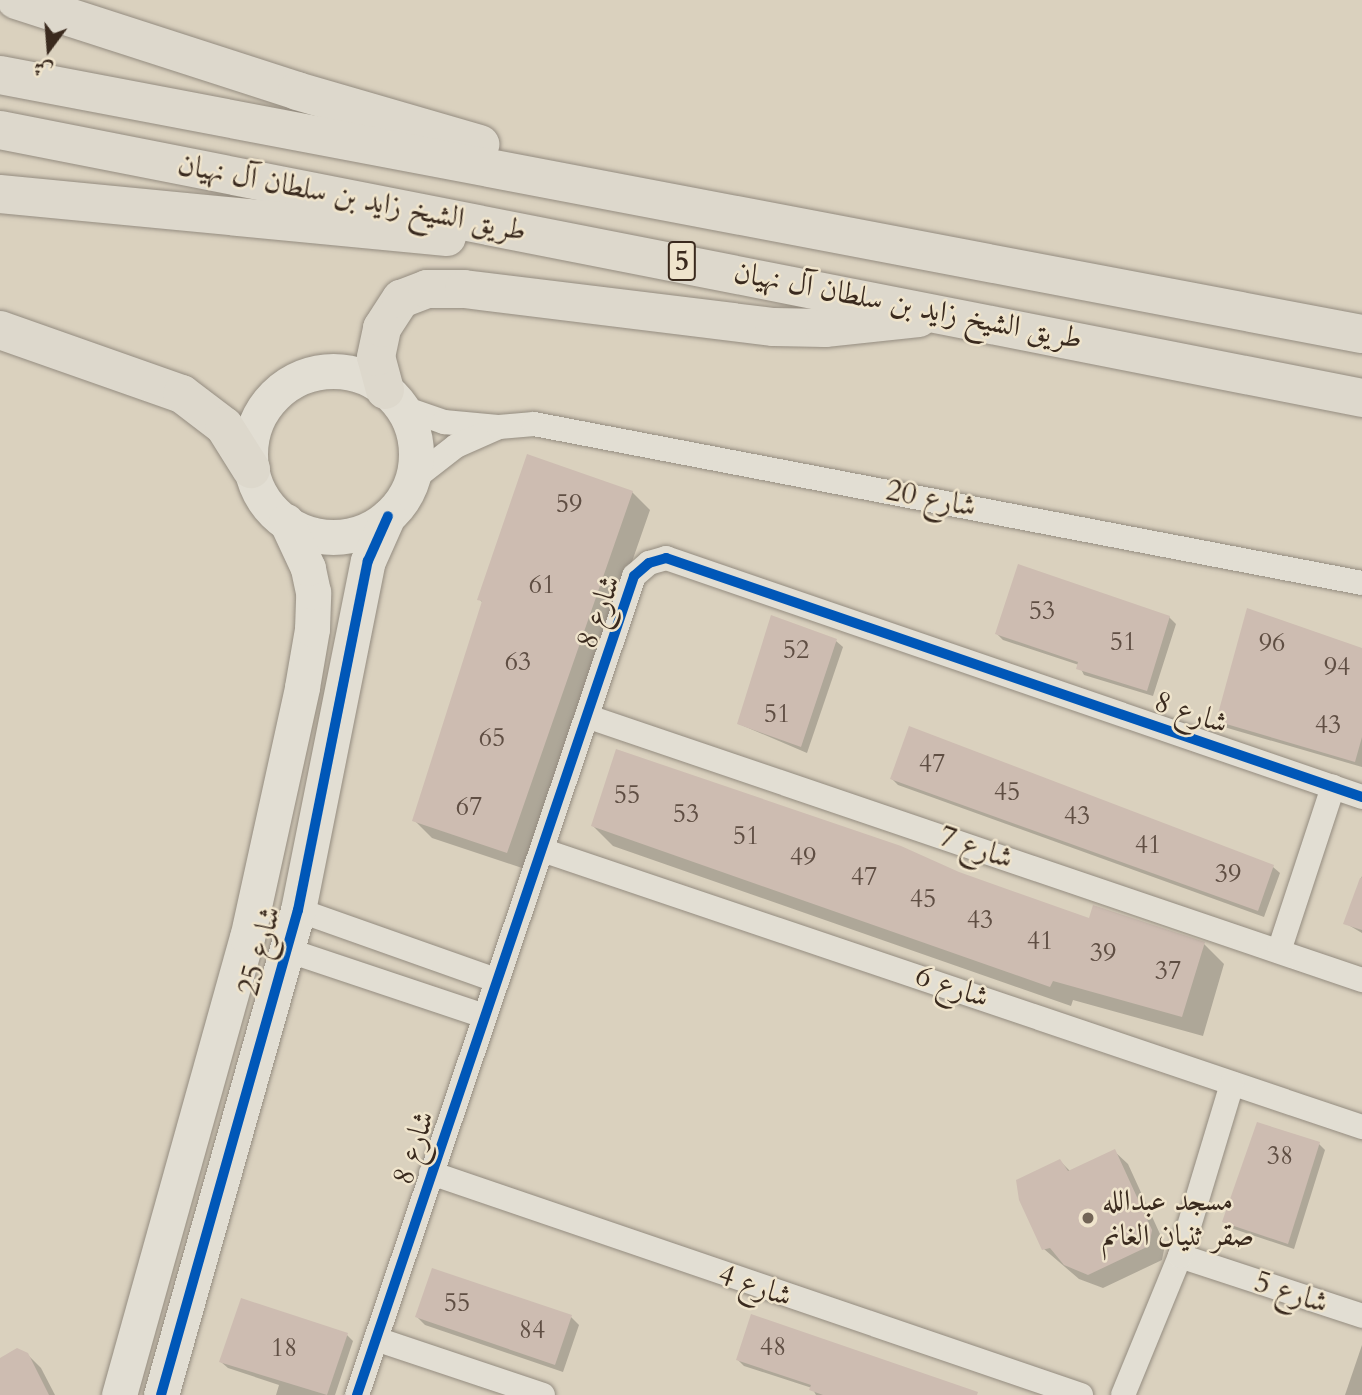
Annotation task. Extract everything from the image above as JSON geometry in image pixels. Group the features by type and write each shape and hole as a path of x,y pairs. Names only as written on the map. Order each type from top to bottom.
{"highway":[{"path":"16,0 638,194"},
{"name":"طريق الشيخ زايد بن سلطان آل نهيان","path":"0,75 638,194 1362,334"},
{"name":"طريق الشيخ زايد بن سلطان آل نهيان","path":"0,130 628,250 1362,398"},
{"path":"0,194 338,229 628,250"},
{"path":"393,398 376,357 382,328 401,299 428,289 464,289 797,328 858,326 947,313"},
{"path":"0,331 182,394 224,426 251,469"}],"street":[{"path":"331,371 360,376 393,398 415,438 411,481 388,516 363,531 334,537 306,532 285,521 262,496 251,469 251,441 257,420 268,402 290,383 331,371"},
{"name":"شارع 20","path":"393,398 444,422 499,427 534,424 568,429 1362,583"},
{"name":"شارع 20","path":"411,481 456,446 499,427"},
{"name":"شارع 25","path":"161,1395 298,910 368,561 388,516"},
{"name":"شارع 25","path":"119,1395 247,938 302,687 312,629 313,592 308,568 285,521"},
{"name":"شارع 8","path":"357,1395 496,979 589,717 634,576 649,563 666,558 1362,797"},
{"name":"شارع 7","path":"589,717 1362,980"},
{"path":"1279,951 1333,787"},
{"name":"شارع 6","path":"542,850 1362,1126"},
{"path":"298,910 496,979"},
{"path":"287,950 484,1016"},
{"path":"1123,1395 1180,1256 1232,1084"},
{"name":"شارع 4","path":"431,1173 1081,1395"},
{"name":"شارع 5","path":"1180,1256 1362,1316"},
{"path":"376,1339 543,1395"}],"building":[{"path":"527,454 633,491 507,853 412,821 482,601 477,600"},
{"path":"1018,564 1170,616 1147,691 1076,669 1078,662 995,634"},
{"path":"1247,608 1362,648 1362,737 1355,762 1216,721"},
{"path":"771,615 837,639 801,747 737,724"},
{"path":"909,726 1274,865 1258,911 890,779"},
{"path":"616,749 901,846 959,872 1089,918 1093,905 1205,942 1182,1017 1053,981 1050,987 591,826"},
{"path":"1362,878 1362,930 1343,924"},
{"path":"1257,1122 1320,1142 1288,1244 1222,1222"},
{"name":"مسجد عبدالله صقر ثنيان الغانم","path":"1115,1149 1152,1230 1149,1246 1088,1275 1064,1265 1050,1248 1042,1250 1019,1200 1016,1180 1060,1159 1068,1171"},
{"path":"432,1268 572,1315 555,1365 415,1317"},
{"path":"241,1298 348,1333 327,1395 219,1362"},
{"path":"751,1314 978,1392 977,1395 823,1395 809,1390 811,1385 736,1360"},
{"path":"17,1348 28,1353 49,1395 0,1395 0,1358"}],"cycle path":[{"path":"161,1395 298,910 368,561 388,516"},
{"path":"357,1395 634,576 649,563 666,558 1362,797"}],"place":[{"name":"مسجد عبدالله صقر ثنيان الغانم","path":"1088,1218"}]}
